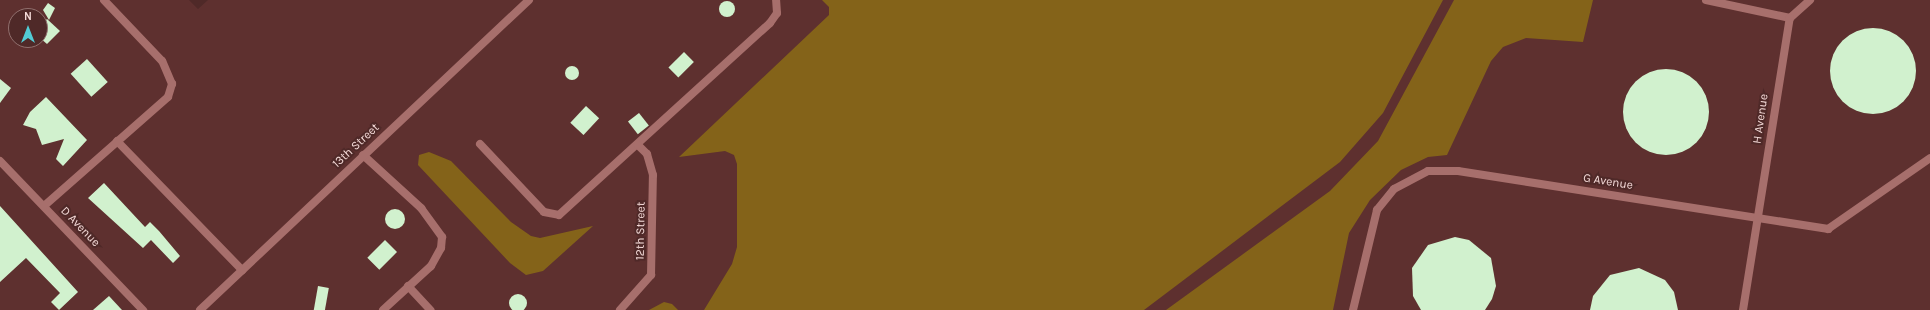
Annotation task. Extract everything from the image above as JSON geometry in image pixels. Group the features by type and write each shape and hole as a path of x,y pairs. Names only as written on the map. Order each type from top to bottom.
{"lane":[{"path":"44,206 168,97 172,84 162,61 104,0"},
{"name":"13th Street","path":"200,310 529,0"},
{"path":"480,144 544,212 552,216 559,215 638,145 770,22 777,12 776,0"},
{"path":"1706,0 1790,18 1810,0"},
{"name":"H Avenue","path":"1743,310 1760,218 1790,18"},
{"path":"118,142 242,270"},
{"name":"12th Street","path":"620,310 651,275 654,175 647,154 638,145"},
{"path":"363,155 421,208 440,231 442,243 436,259 388,308"},
{"name":"G Avenue","path":"1353,310 1377,210 1394,189 1428,171 1458,171 1760,218 1820,229 1835,227 1930,158"},
{"name":"D Avenue","path":"0,161 143,310"},
{"path":"408,286 430,310"}],"shaded area":[{"path":"0,0 189,0 198,9 208,0 1930,0 1930,310 0,310"},
{"path":"822,0 1443,0 1383,113 1340,162 1144,310 704,310 732,264 737,247 737,164 734,155 725,151 679,157 829,15 829,7"},
{"path":"1454,0 1593,0 1583,42 1526,38 1503,47 1491,61 1447,155 1428,157 1401,170 1370,200 1349,233 1333,310 1166,310 1330,191 1378,141"},
{"path":"429,152 451,161 511,222 531,236 540,238 593,226 543,271 526,275 510,263 418,165 419,155"},
{"path":"664,302 672,304 678,310 649,310"}],"building":[{"path":"727,1 734,6 735,9 730,16 727,17 720,12 719,9 724,2"},
{"path":"48,3 55,8 49,20 48,8 44,8"},
{"path":"48,20 60,31 48,43"},
{"path":"1865,28 1881,28 1890,31 1904,40 1913,54 1916,63 1916,79 1913,88 1904,102 1890,111 1881,114 1865,114 1849,107 1842,102 1837,95 1830,79 1830,63 1837,47 1842,40 1849,35"},
{"path":"684,52 694,62 678,77 668,68"},
{"path":"87,59 108,82 91,97 71,74"},
{"path":"572,66 577,68 579,73 577,78 572,80 567,78 565,73 567,68"},
{"path":"1666,69 1682,72 1690,76 1702,88 1706,96 1709,112 1706,128 1702,136 1690,148 1682,152 1666,155 1650,152 1642,148 1630,136 1626,128 1623,112 1626,96 1630,88 1642,76 1650,72"},
{"path":"0,79 11,88 0,103"},
{"path":"46,97 87,140 63,166 56,159 64,139 42,145 36,129 23,125 30,112"},
{"path":"586,106 599,118 583,135 570,123"},
{"path":"639,113 649,126 638,134 628,122"},
{"path":"104,183 145,227 150,222 159,231 180,256 173,263 151,240 143,248 88,198"},
{"path":"0,206 78,292 59,310 51,302 60,293 26,258 0,282"},
{"path":"395,209 402,212 405,219 402,226 395,229 388,226 385,219 388,212"},
{"path":"1455,237 1469,240 1491,258 1496,286 1492,299 1485,310 1421,310 1413,296 1412,268 1428,245"},
{"path":"385,240 397,252 379,270 367,258"},
{"path":"1639,268 1665,280 1674,292 1678,310 1590,310 1593,296 1610,275"},
{"path":"318,286 329,288 325,310 314,310"},
{"path":"518,294 524,297 527,303 524,309 518,312 512,309 509,303 512,297"},
{"path":"109,296 122,310 93,310"}]}
